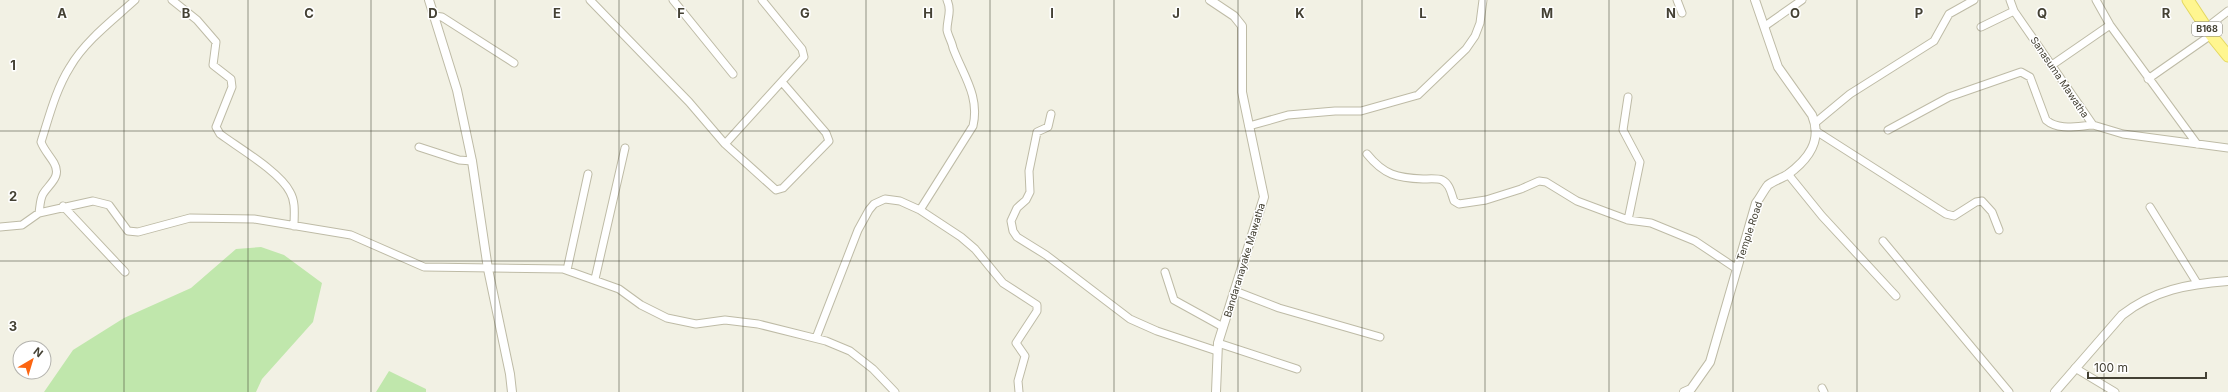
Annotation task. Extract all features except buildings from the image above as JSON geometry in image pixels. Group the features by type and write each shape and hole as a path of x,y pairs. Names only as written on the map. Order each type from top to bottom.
{"main road":[{"name":"B168","path":"2188,0 2228,56"}],"street":[{"path":"39,213 43,194 54,182 57,172 55,164 46,154 41,142 50,111 70,66 84,48 134,0"},
{"path":"172,0 197,20 216,42 213,65 230,80 232,87 216,127 220,134 273,173 290,191 293,200 294,226"},
{"path":"429,0 457,90 472,161 488,269 510,374 512,392"},
{"path":"590,0 689,102 725,144 776,190 783,188 829,141 826,133 782,82"},
{"path":"673,0 733,74"},
{"path":"725,144 804,57 802,49 762,0"},
{"name":"Bandaranayake Mawatha","path":"1210,0 1234,16 1242,26 1242,92 1264,198 1217,347 1216,392"},
{"path":"1249,126 1288,115 1335,111 1361,111 1418,95 1436,79 1472,40 1480,23 1483,0"},
{"path":"1677,0 1682,13"},
{"path":"1756,0 1778,67 1812,115 1816,127 1946,214 1954,216 1976,202 1982,201 1992,212 2000,230"},
{"path":"1765,26 1802,0"},
{"path":"1816,127 1850,94 1934,41 1950,14 1974,0"},
{"name":"Sanasuma Mawatha","path":"2010,0 2014,11 2093,125 2124,134 2228,148"},
{"path":"2096,0 2110,25 2197,144"},
{"path":"920,210 973,126 976,112 973,92 962,72 947,30 950,17 949,1"},
{"path":"1981,27 2014,11"},
{"path":"2148,79 2209,31 2228,11"},
{"path":"434,16 442,17 514,63"},
{"path":"2052,65 2110,25"},
{"path":"1888,130 1949,97 2021,72 2030,77 2046,120 2052,125 2059,127 2093,125"},
{"path":"1628,98 1624,130 1640,162 1628,220"},
{"path":"1050,114 1048,127 1037,132 1029,170 1030,192 1026,200 1017,208 1011,221 1013,232 1017,237 1046,255 1130,319 1157,331 1297,369"},
{"name":"Temple Road","path":"1684,392 1691,389 1710,362 1756,203 1769,184 1788,174 1806,159 1814,148 1816,127"},
{"path":"419,147 460,160 472,161"},
{"path":"595,279 624,148"},
{"path":"1367,154 1378,167 1390,174 1406,179 1441,180 1449,186 1454,201 1459,204 1486,200 1521,190 1539,181 1546,182 1577,201 1628,220 1651,223 1695,240 1737,269"},
{"path":"567,270 588,174"},
{"path":"1788,174 1822,216 1896,296"},
{"path":"816,338 858,230 869,210 874,204 885,200 900,201 920,210 966,241 975,249 1003,283 1037,304 1037,311 1016,343 1025,356 1018,381 1019,392"},
{"path":"0,227 22,224 39,213 63,206 93,201 109,205 128,231 138,232 190,218 254,219 351,235 424,266 488,269 567,270 619,289 641,305 667,318 696,324 725,320 752,324 816,338 850,351 873,369 895,392"},
{"path":"63,206 124,272"},
{"path":"2150,207 2197,283"},
{"path":"1883,241 2009,392"},
{"path":"1165,272 1174,300 1223,327"},
{"path":"2055,392 2122,315 2132,307 2160,292 2197,283 2228,281"},
{"path":"1235,291 1279,308 1380,337"},
{"path":"2075,368 2116,392"}],"green space":[{"path":"261,247 284,255 322,283 313,322 262,379 256,392 44,392 73,350 124,318 191,288 236,249"},
{"path":"389,371 426,389 426,392 376,392"}]}
